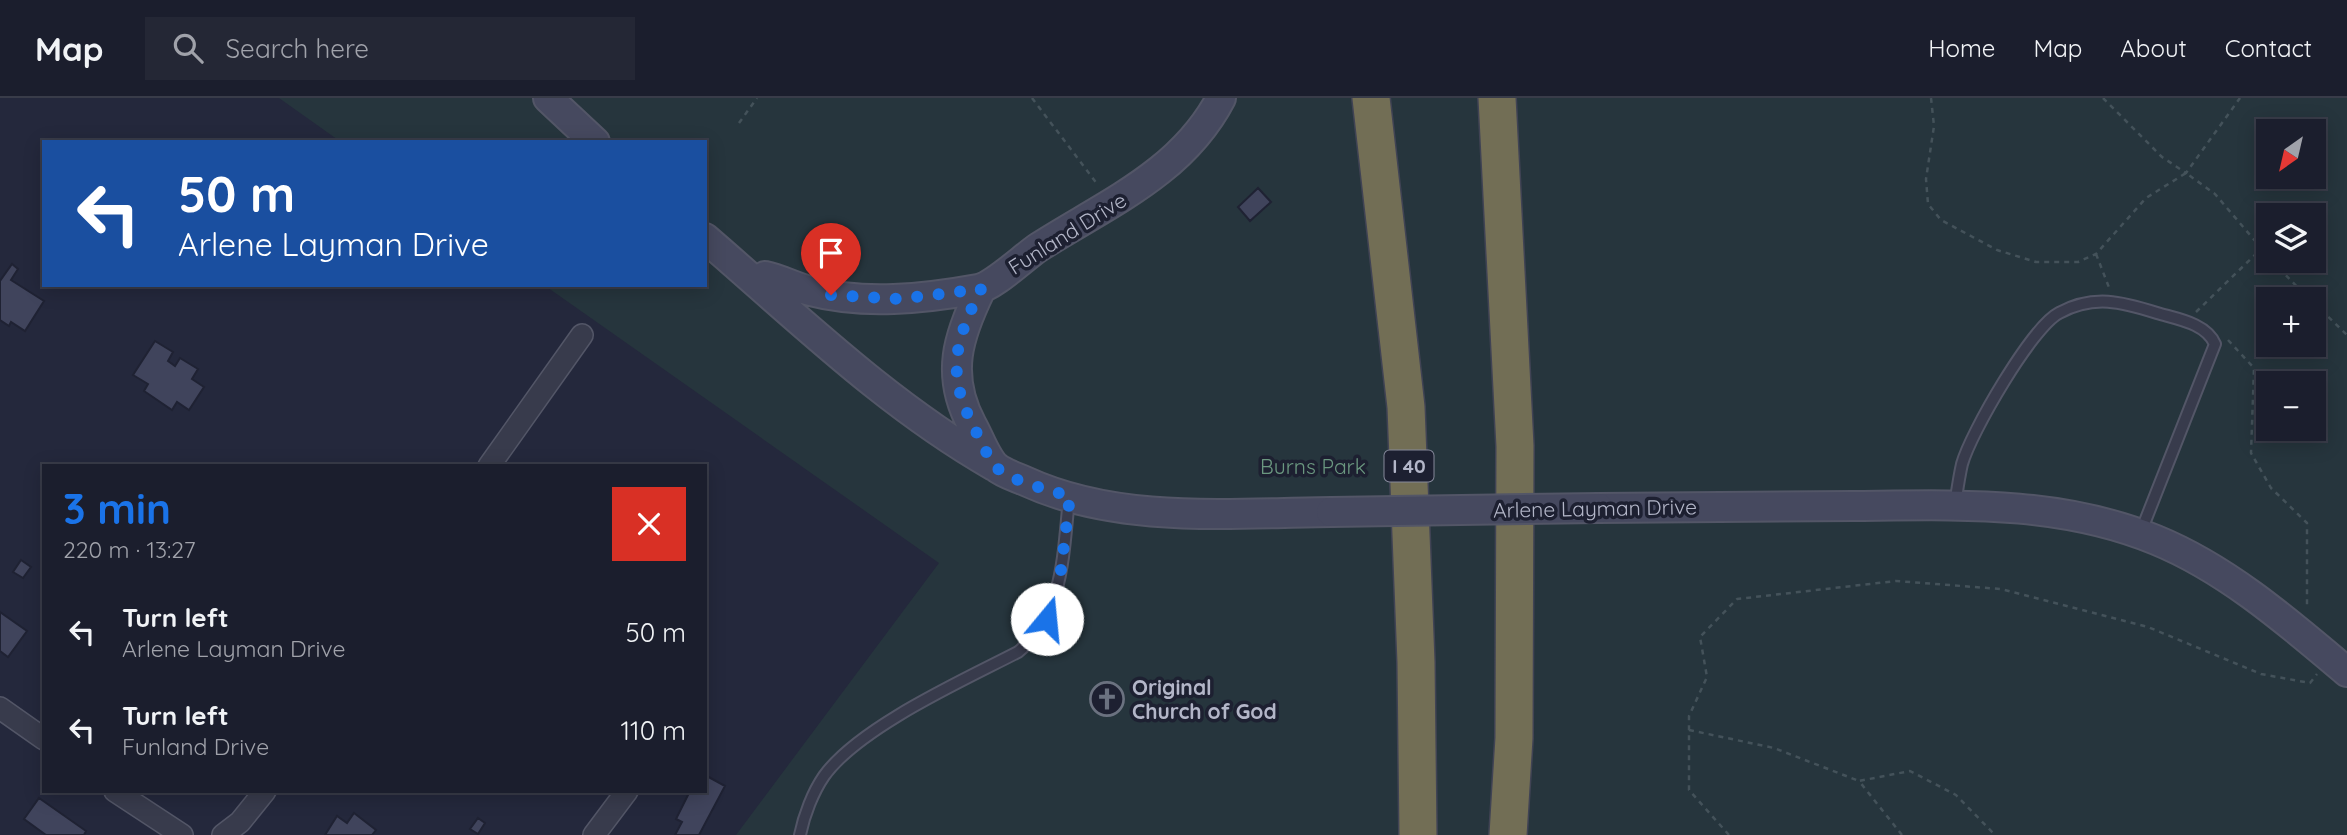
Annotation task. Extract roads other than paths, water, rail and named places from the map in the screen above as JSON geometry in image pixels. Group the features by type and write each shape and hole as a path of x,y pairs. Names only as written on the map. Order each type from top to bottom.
{"highway":[{"name":"I 40","path":"1371,98 1406,407 1416,662 1418,835"},
{"path":"1497,98 1515,446 1514,738 1508,835"}],"street":[{"path":"548,98 593,140"},
{"name":"Funland Drive","path":"756,282 765,276 810,291 873,300 981,289 1040,247 1113,204 1157,174 1182,151 1221,98"},
{"name":"Arlene Layman Drive","path":"707,241 889,395 966,450 1037,486 1070,496 1137,509 1208,513 1955,505 2062,513 2140,534 2213,570 2338,665"},
{"path":"981,289 957,345 956,371 970,421 995,467"},
{"path":"490,464 582,335"},
{"path":"0,708 42,738"},
{"path":"118,793 182,835"},
{"path":"223,835 240,822 263,793"},
{"path":"594,835 626,793"}],"lane":[{"path":"1955,505 1963,462 1978,429 2005,381 2038,334 2049,320 2065,310 2113,299 2186,322 2211,335 2215,344 2140,534"},
{"path":"800,835 804,817 824,776 855,743 1018,652 1034,639 1047,619 1060,578 1070,496"}],"place":[{"name":"Original Church of God","path":"1107,699"}],"park label":[{"name":"Burns Park","path":"1313,466"}]}
